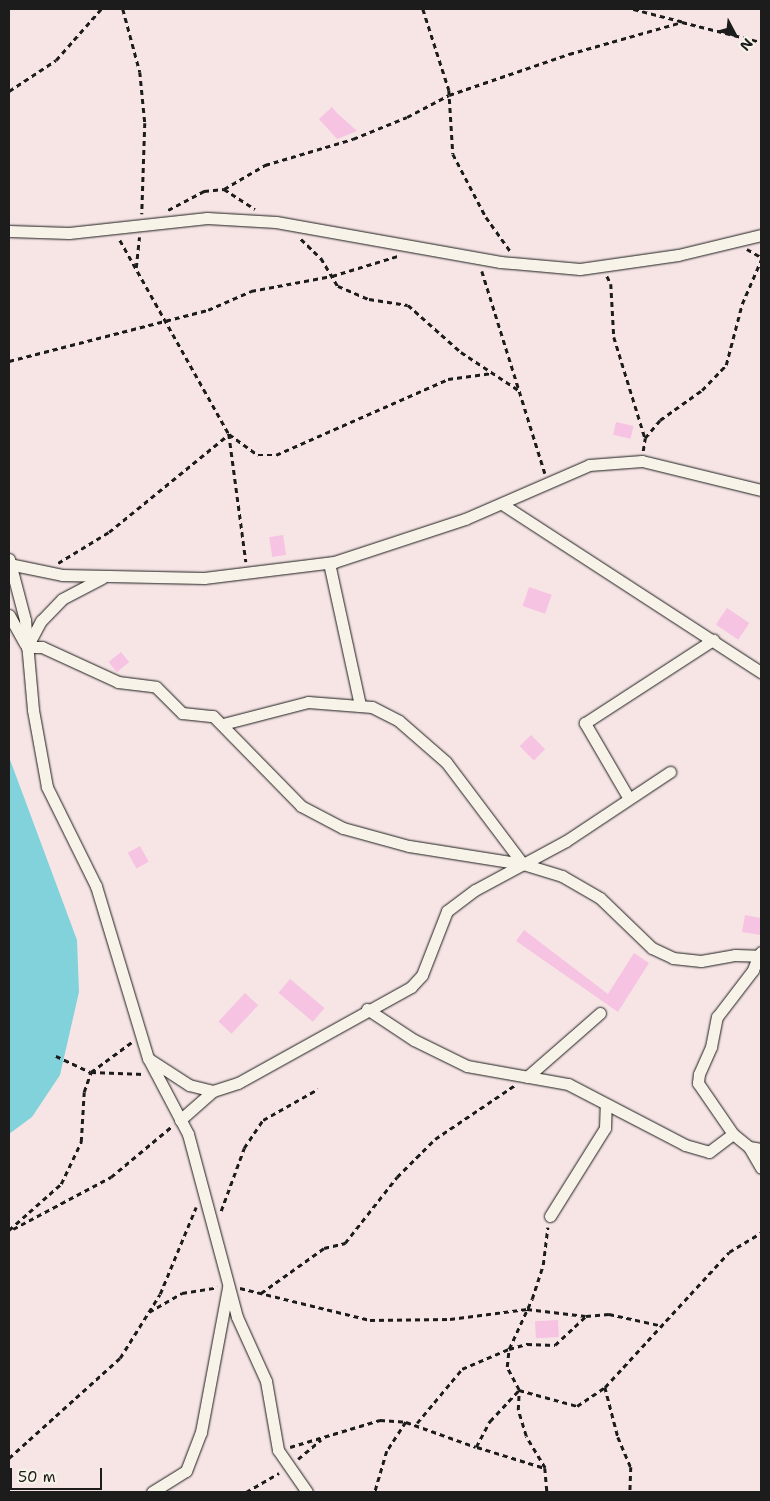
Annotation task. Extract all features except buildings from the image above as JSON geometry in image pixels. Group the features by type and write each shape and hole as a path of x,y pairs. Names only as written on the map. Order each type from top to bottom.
{"street":[{"path":"9,231 69,233 207,218 276,222 478,258 580,269 678,255 761,235"},
{"path":"9,563 42,574 102,578 204,578 329,563 502,504 588,465 642,461 759,493"},
{"path":"502,504 761,672"},
{"path":"9,563 25,620 33,710 48,787 96,886 140,1036 148,1058 180,1120 203,1190 237,1317 266,1381 278,1450 307,1492"},
{"path":"329,563 360,705"},
{"path":"27,647 41,621 62,599 102,578"},
{"path":"9,615 27,647"},
{"path":"628,797 585,723 713,640"},
{"path":"27,647 42,647 102,677 156,687 182,713 213,716 223,724 260,767 301,806 343,828 409,846 523,864 562,876 600,898 652,948 673,958 702,961 735,955 760,954 753,970 717,1016 711,1047 699,1074 698,1083 733,1134 749,1147 761,1168"},
{"path":"223,724 308,702 360,705 399,721 446,762 523,864"},
{"path":"180,1120 213,1092 238,1083 367,1009 411,987 422,975 447,911 475,890 566,842 628,797 670,772"},
{"path":"367,1009 414,1040 467,1066 568,1084 685,1145 709,1152 733,1134"},
{"path":"527,1077 600,1014"},
{"path":"148,1058 190,1085 213,1092"},
{"path":"550,1216 605,1128 606,1104"},
{"path":"749,1147 761,1149"},
{"path":"152,1492 186,1471 201,1432 228,1286"}],"path":[{"path":"9,91 56,60 101,9"},
{"path":"123,9 140,72 145,122 142,173 146,196 140,225 136,270"},
{"path":"423,9 449,95 453,154 486,217 518,263"},
{"path":"631,9 761,42"},
{"path":"162,213 204,191 224,189 265,164 353,139 407,117 449,95 569,54 682,22"},
{"path":"224,189 276,222"},
{"path":"114,228 163,319 229,434 247,573"},
{"path":"300,238 321,258 338,286 369,299 408,305 461,352 520,391"},
{"path":"9,361 163,319 208,310 251,291 332,276 423,248"},
{"path":"478,258 547,482"},
{"path":"645,438 660,420 702,390 726,365 742,304 761,260"},
{"path":"601,266 612,284 614,337 645,438 642,461"},
{"path":"229,434 258,456 276,455 448,379 493,373"},
{"path":"42,574 108,532 229,434"},
{"path":"9,1230 61,1184 81,1142 84,1092 91,1072 140,1036"},
{"path":"56,1056 91,1072 125,1076 155,1072"},
{"path":"261,1293 324,1248 345,1243 396,1177 435,1139 527,1077"},
{"path":"214,1231 244,1148 263,1120 318,1089"},
{"path":"9,1230 111,1177 180,1120"},
{"path":"9,1458 120,1358 160,1294 203,1190"},
{"path":"547,1492 545,1468 526,1436 518,1410 518,1390 507,1366 509,1349 527,1309 543,1265 550,1216"},
{"path":"476,1447 490,1421 518,1390 526,1389 541,1400 577,1406 605,1387 729,1252 761,1233"},
{"path":"149,1312 182,1293 228,1286 370,1320 450,1319 527,1309 586,1316 608,1314 663,1326"},
{"path":"416,1423 462,1368 509,1349 528,1344 555,1346 586,1316"},
{"path":"605,1387 618,1437 632,1467 630,1492"},
{"path":"278,1450 333,1437 380,1420 416,1423 476,1447 545,1468"},
{"path":"375,1492 387,1451 406,1422"}],"water":[{"path":"9,757 77,940 79,992 60,1075 32,1117 9,1134"}]}
